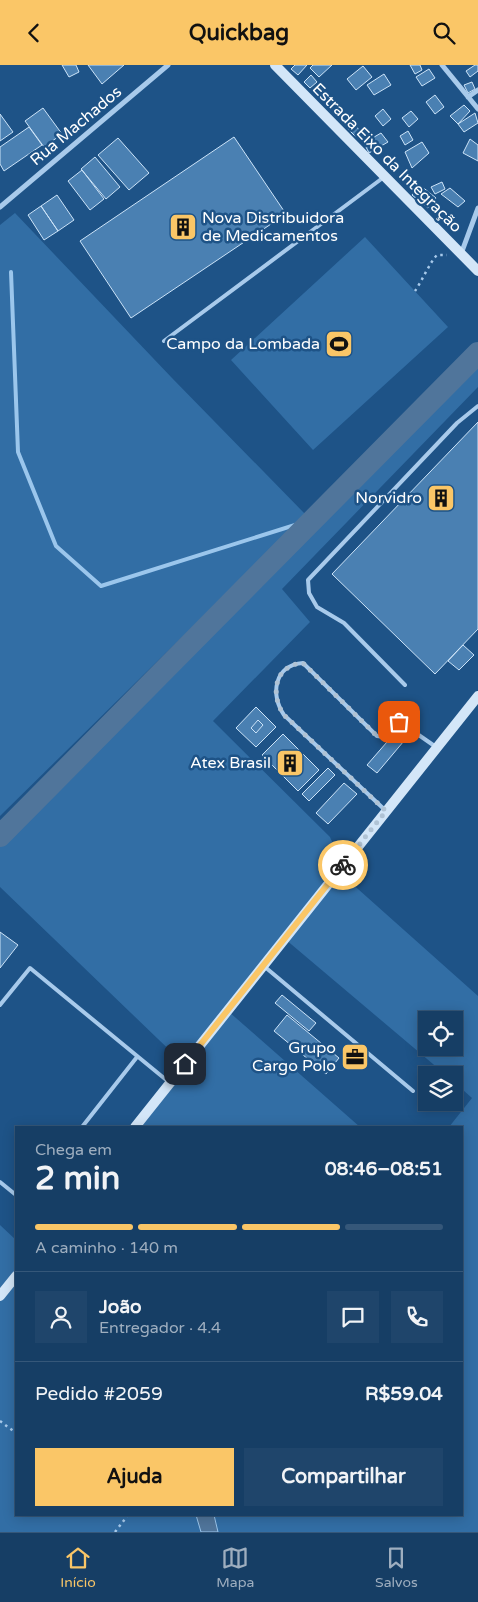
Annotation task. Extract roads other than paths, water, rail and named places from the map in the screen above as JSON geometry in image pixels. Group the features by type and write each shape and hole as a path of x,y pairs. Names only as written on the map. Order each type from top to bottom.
{"main road":[{"name":"Estrada Eixo da Integração","path":"275,65 478,271"},
{"path":"135,1126 478,696"},
{"path":"3,1292 15,1277"}],"street":[{"name":"Rua Machados","path":"0,207 168,65"},
{"path":"442,65 478,109"},
{"path":"468,97 478,90"},
{"path":"461,255 478,208"}],"lane":[{"path":"164,341 384,177"},
{"path":"404,685 344,623 317,607 309,593 308,580 457,423 478,406"},
{"path":"386,811 284,715 275,698 276,684 281,676 291,667 303,663 377,736 384,737 400,722 437,747"},
{"path":"263,966 413,1091"},
{"path":"0,1005 30,969 170,1083"},
{"path":"83,1126 137,1057"},
{"path":"0,1182 15,1194"}],"waterway":[{"path":"11,272 18,452 56,546 101,586 314,519"},
{"path":"0,836 478,353"}],"place":[{"name":"Nova Distribuidora de Medicamentos","path":"183,227"},
{"name":"Campo da Lombada","path":"339,344"},
{"name":"Norvidro","path":"441,498"},
{"name":"Atex Brasil","path":"290,763"},
{"name":"Grupo Cargo Polo","path":"355,1057"}]}
